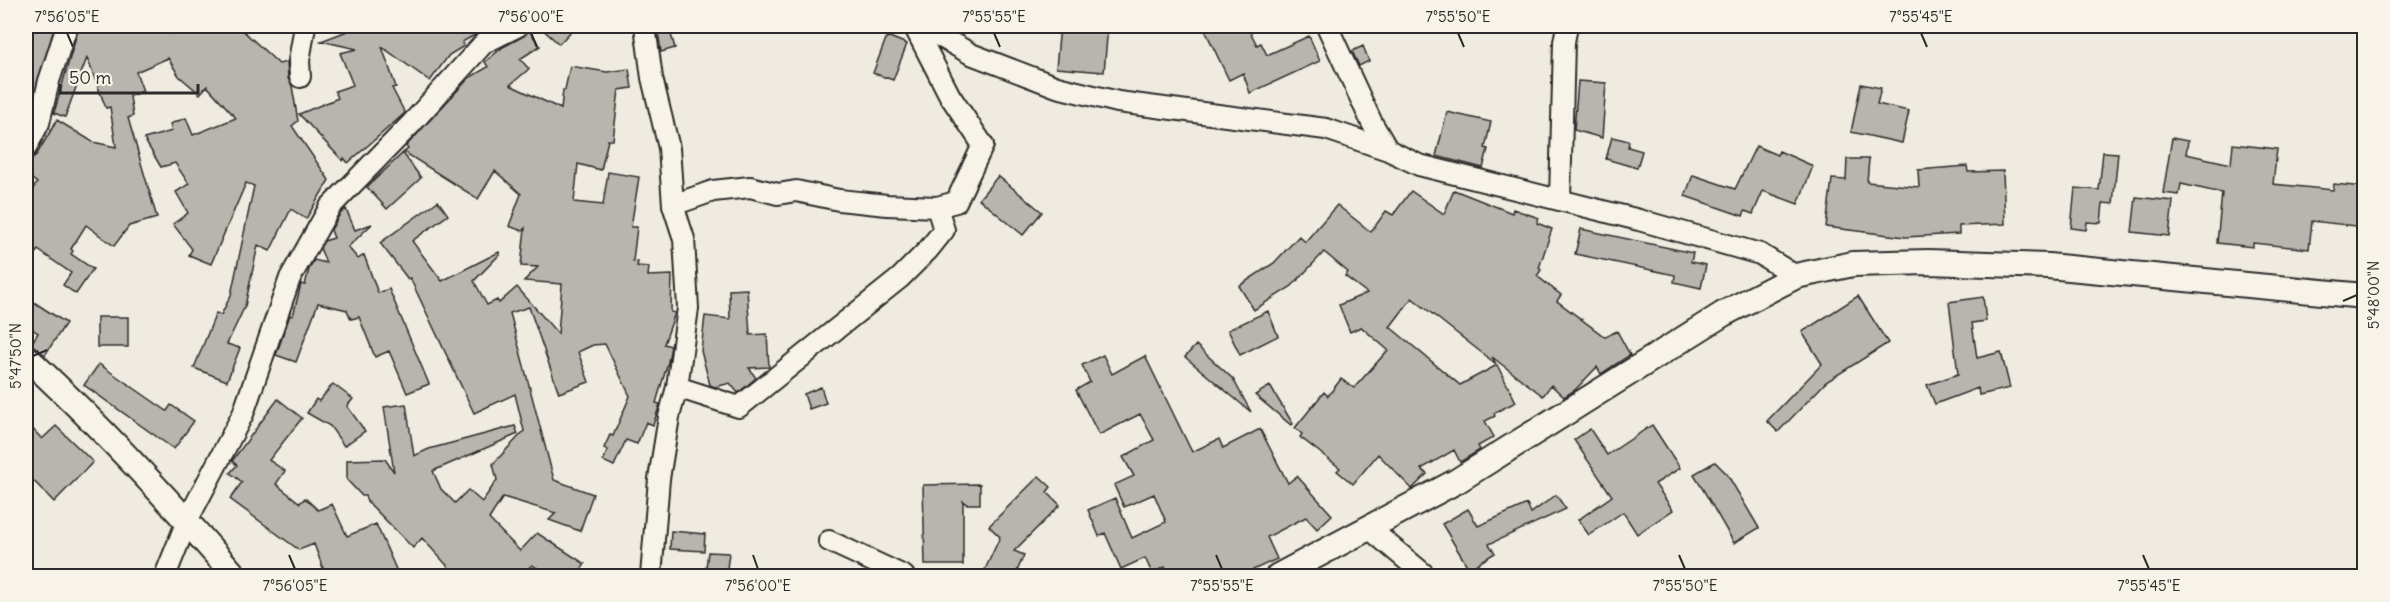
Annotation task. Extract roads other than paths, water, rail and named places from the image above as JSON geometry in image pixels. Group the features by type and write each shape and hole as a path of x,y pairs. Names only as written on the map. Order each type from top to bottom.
{"main road":[{"path":"1278,576 1457,482 1723,314 1796,276 1853,264 1928,262 2048,266 2364,296"},
{"path":"26,357 58,387 187,521 235,576"}],"street":[{"path":"26,148 39,123 67,26"},
{"path":"300,77 299,61 305,26"},
{"path":"165,576 187,521 243,414 290,278 330,207 411,124 484,43 518,26"},
{"path":"645,26 652,78 669,147 673,205 684,239 688,308 677,387 669,417 659,479 651,576"},
{"path":"673,205 713,191 750,187 778,194 796,190 839,200 887,205 937,207 956,202 983,145 950,96 914,26"},
{"path":"922,26 971,54 1057,87 1118,102 1326,129 1388,150 1419,165 1760,254 1796,276"},
{"path":"1327,26 1372,123 1388,150"},
{"path":"1560,200 1564,42 1567,26"},
{"path":"677,387 739,406 900,278 928,250 944,230 937,207"},
{"path":"1370,529 1426,576"},
{"path":"829,541 904,576"}]}
